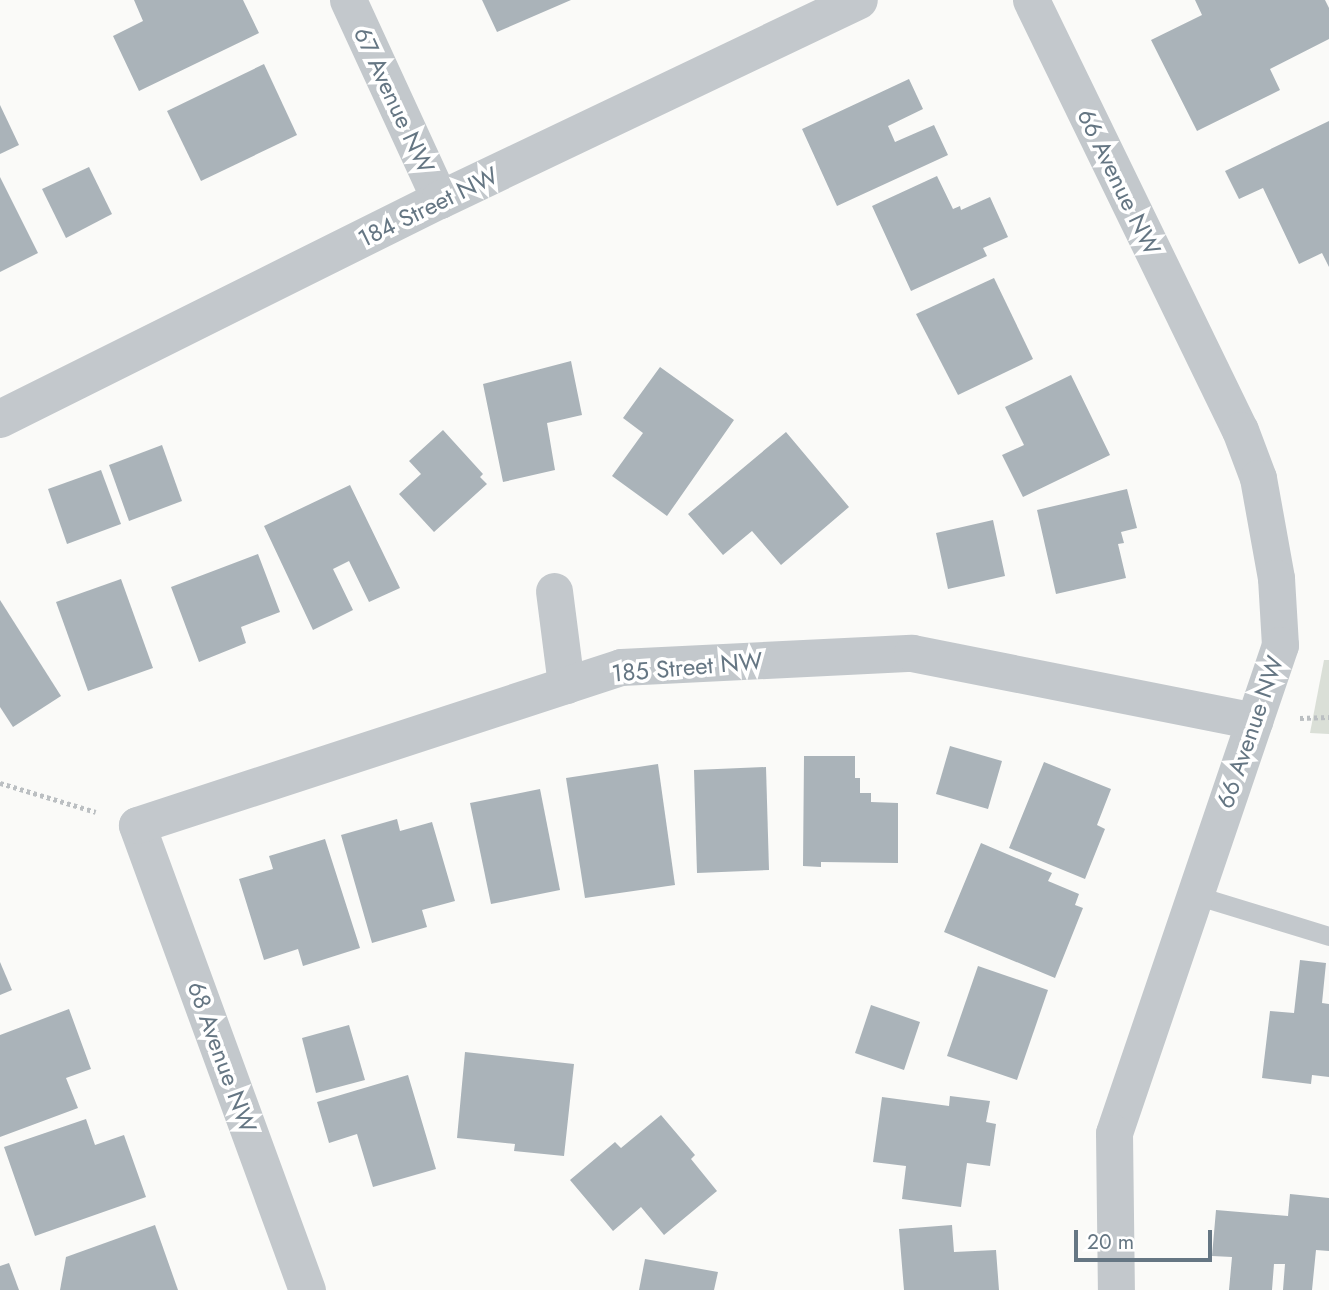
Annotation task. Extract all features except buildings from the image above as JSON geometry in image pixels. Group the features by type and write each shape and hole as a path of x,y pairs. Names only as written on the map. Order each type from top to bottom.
{"street":[{"name":"67 Avenue NW","path":"348,0 440,200"},
{"name":"184 Street NW","path":"0,419 440,200 859,0"},
{"name":"66 Avenue NW","path":"1031,0 1240,430 1258,478 1276,578 1280,645 1114,1133 1116,1290"},
{"path":"554,591 566,685"},
{"name":"185 Street NW","path":"138,825 621,667 912,653 1254,721"},
{"name":"68 Avenue NW","path":"138,825 307,1290"}],"lane":[{"path":"1195,895 1329,936"}],"path":[{"path":"0,783 138,825"}],"shaded area":[{"path":"1324,660 1329,660 1329,734 1310,733"}]}
